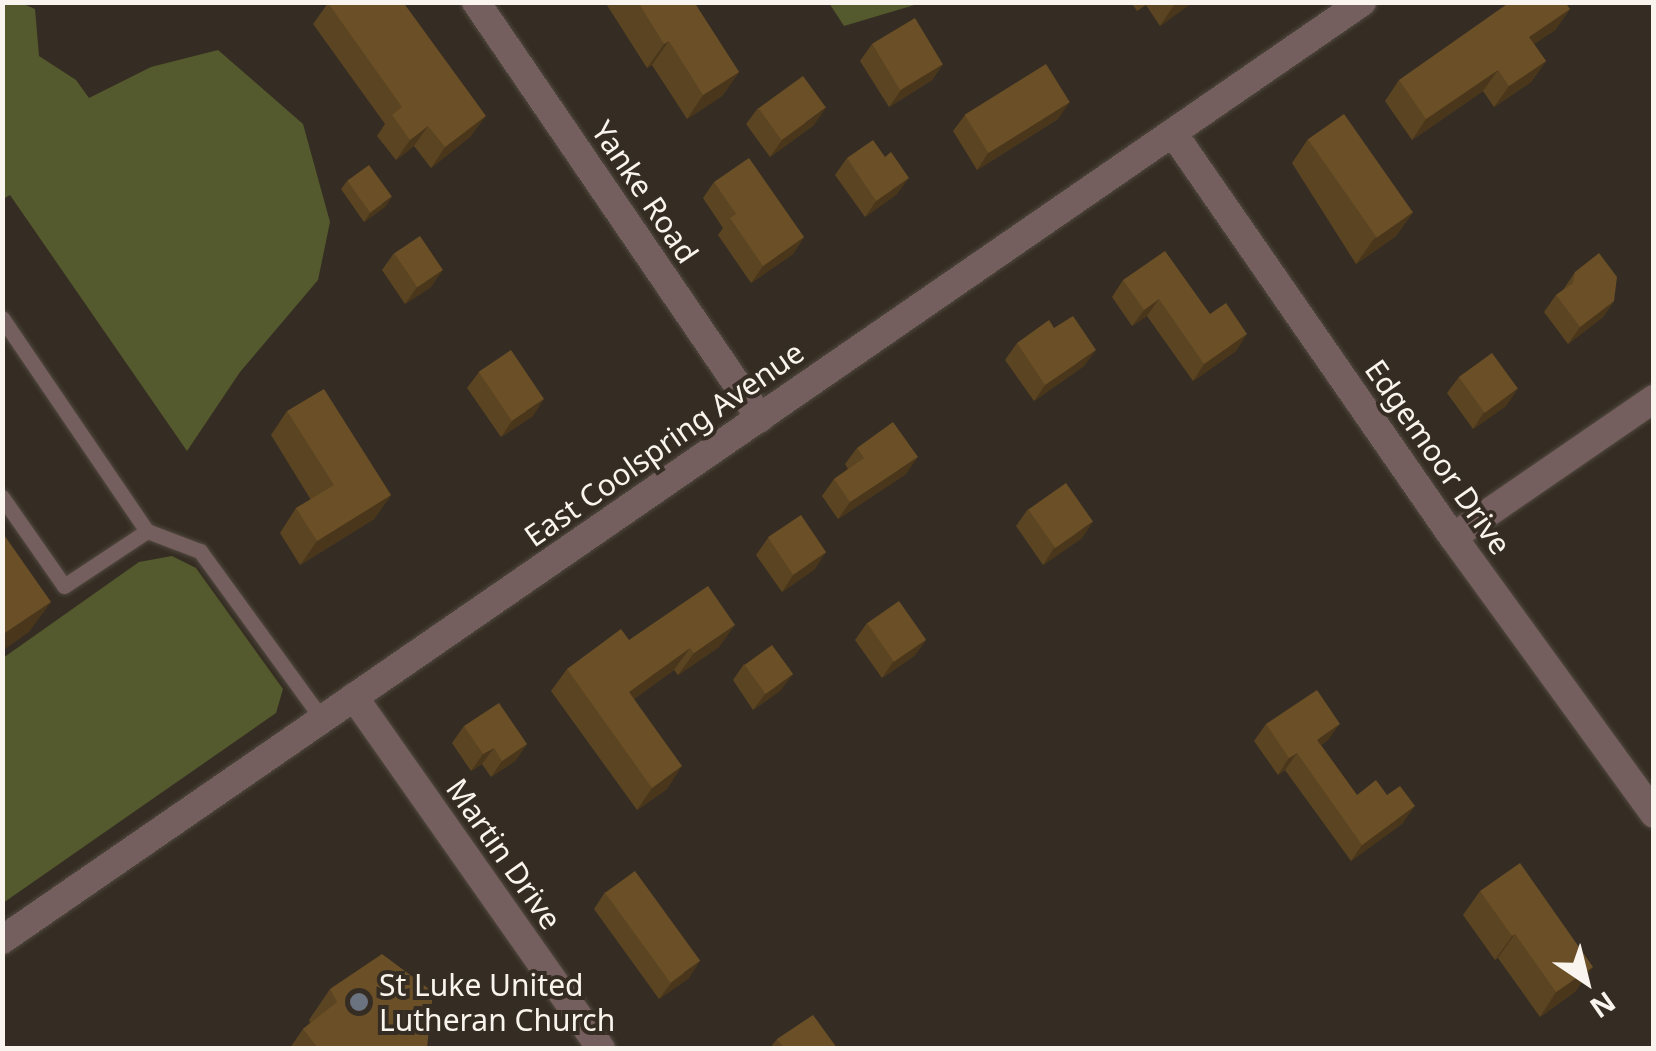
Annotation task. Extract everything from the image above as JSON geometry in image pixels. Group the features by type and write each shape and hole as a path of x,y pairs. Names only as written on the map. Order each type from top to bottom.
{"street":[{"name":"Yanke Road","path":"476,2 760,418"},
{"name":"East Coolspring Avenue","path":"2,940 1362,2"},
{"name":"Edgemoor Drive","path":"1173,133 1454,537 1654,814"},
{"path":"1454,537 1654,399"},
{"name":"Martin Drive","path":"354,698 601,1048"}],"lane":[{"path":"2,318 147,531 200,551 322,719"},
{"path":"2,497 64,586 147,531"}],"green space":[{"path":"3,2 35,9 39,56 76,80 89,98 151,67 218,50 303,124 330,222 318,280 240,372 187,451 10,195 3,199"},
{"path":"829,3 921,3 844,26"},
{"path":"172,556 196,568 283,689 276,713 3,903 3,658 139,562"}],"building":[{"path":"329,2 403,2 486,116 445,147 428,126 410,140 392,115 402,107"},
{"path":"638,2 694,2 739,72 703,95 669,41 664,44"},
{"path":"1510,2 1565,2 1570,9 1529,37 1546,61 1509,86 1498,70 1426,119 1399,80"},
{"path":"915,18 943,64 900,90 872,44"},
{"path":"1046,64 1070,102 988,153 965,115"},
{"path":"803,76 826,108 781,140 759,108"},
{"path":"1344,114 1413,212 1377,238 1308,139"},
{"path":"873,140 885,157 891,152 909,178 876,201 847,158"},
{"path":"749,158 804,237 763,266 730,218 736,214 714,182"},
{"path":"369,165 392,197 370,212 347,181"},
{"path":"420,236 443,270 417,287 394,253"},
{"path":"1165,251 1210,314 1226,303 1247,334 1204,364 1159,299 1144,310 1123,280"},
{"path":"1599,253 1617,277 1614,301 1580,327 1556,295 1573,283 1575,272"},
{"path":"1073,316 1096,350 1045,385 1017,343 1049,320 1054,328"},
{"path":"511,350 544,399 512,421 479,372"},
{"path":"1492,353 1518,389 1485,413 1459,377"},
{"path":"324,389 391,495 317,541 296,508 334,485 287,411"},
{"path":"893,422 918,457 850,502 834,479 864,458 857,448"},
{"path":"1066,483 1093,522 1055,548 1028,509"},
{"path":"801,515 826,552 793,575 768,537"},
{"path":"2,532 51,602 2,635"},
{"path":"708,586 735,625 694,653 690,648 629,692 682,766 652,788 567,669 621,629 629,640"},
{"path":"899,601 926,640 894,662 867,623"},
{"path":"772,645 793,674 766,694 744,665"},
{"path":"1317,690 1340,724 1317,740 1357,795 1376,780 1387,795 1400,786 1415,806 1362,845 1297,753 1289,758 1266,724"},
{"path":"499,703 527,744 502,761 494,748 483,754 464,726"},
{"path":"1520,863 1593,967 1556,992 1480,891"},
{"path":"635,871 700,961 670,983 605,893"},
{"path":"382,954 433,992 427,1048 318,1048 303,1029 337,1002 330,989"},
{"path":"813,1015 837,1048 784,1048 777,1039"}],"place":[{"name":"St Luke United Lutheran Church","path":"359,1002"}]}
